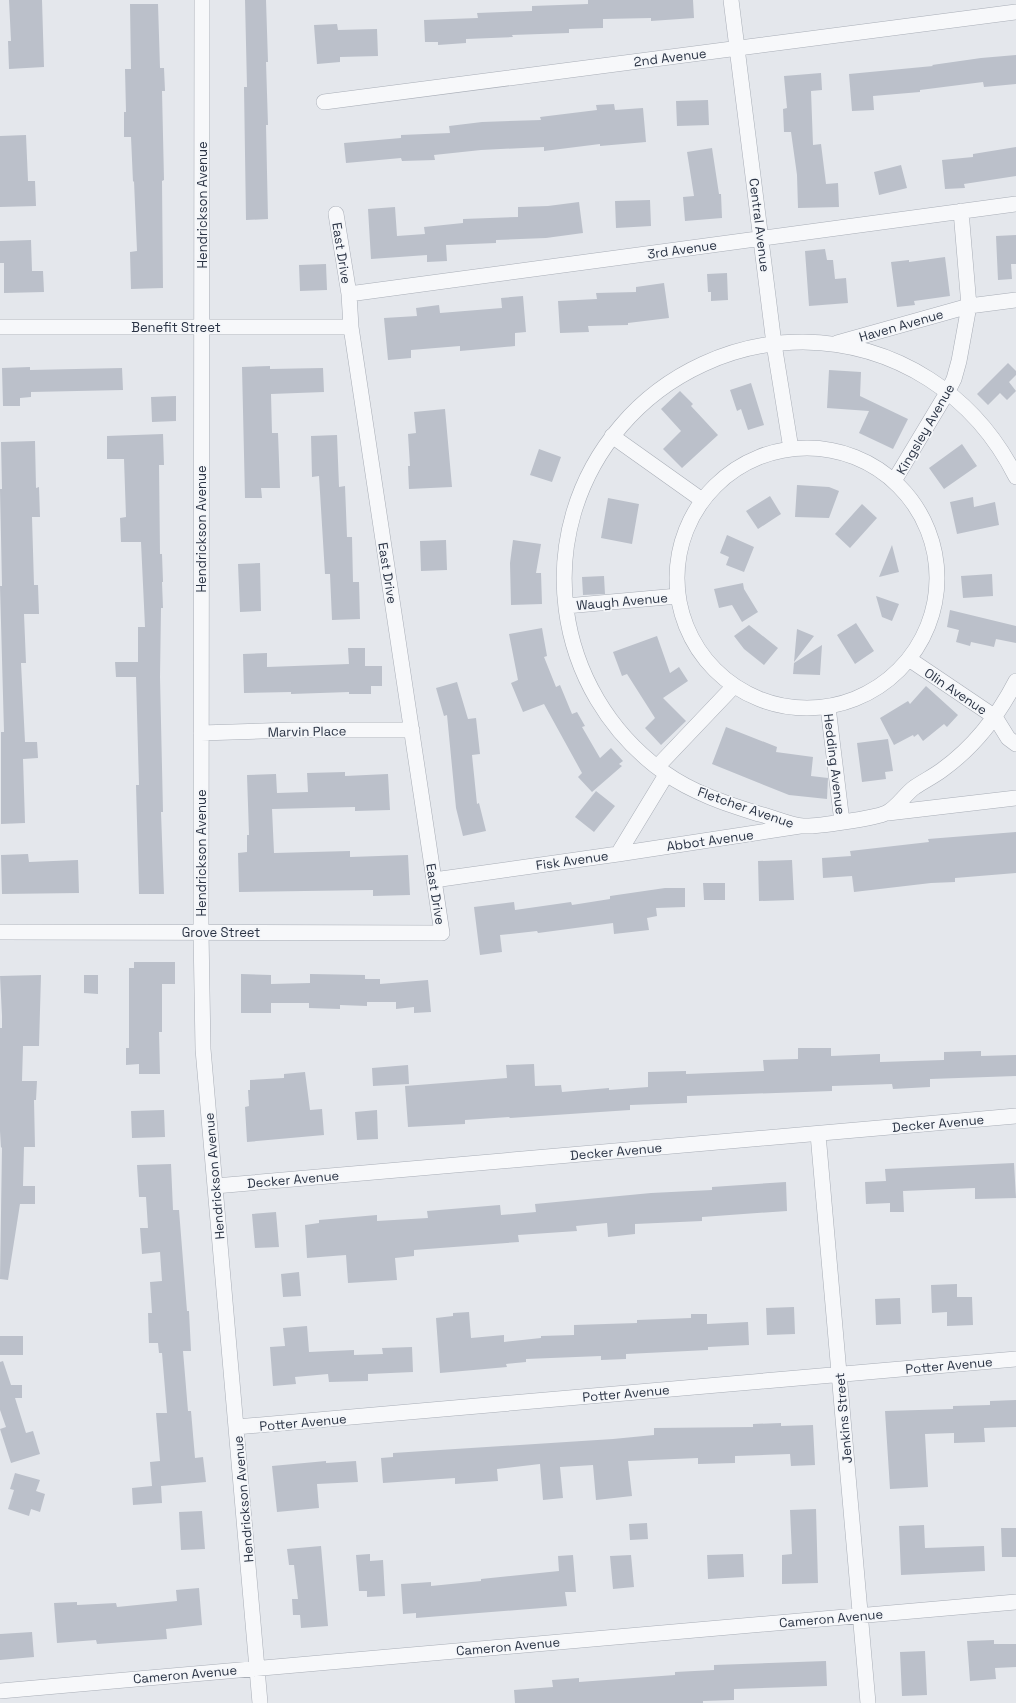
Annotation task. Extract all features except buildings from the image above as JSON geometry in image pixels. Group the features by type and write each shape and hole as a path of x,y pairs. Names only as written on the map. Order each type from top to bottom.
{"street":[{"name":"Hendrickson Avenue","path":"202,0 201,932 203,1049 260,1703"},
{"name":"Central Avenue","path":"731,0 762,238 774,344 792,448"},
{"name":"2nd Avenue","path":"324,102 1016,12"},
{"name":"3rd Avenue","path":"349,294 1016,204"},
{"name":"Kingsley Avenue","path":"894,481 948,391 954,379 959,361 968,306 961,211"},
{"name":"East Drive","path":"336,214 349,294 351,327 442,933"},
{"name":"Haven Avenue","path":"833,344 968,306 1016,300"},
{"path":"1001,302 1016,306"},
{"name":"Benefit Street","path":"0,327 351,327"},
{"name":"Fletcher Avenue","path":"888,813 842,822 803,826 706,796 662,771 635,749 604,712 592,692 574,648 568,624 564,571 566,542 582,486 596,460 612,436 630,415 672,380 721,356 747,348 804,342 833,344 879,355 901,364 948,391 979,421 994,440 1016,477"},
{"path":"612,436 702,500"},
{"path":"792,448 816,448 846,454 880,470 894,481 911,499 924,520 933,543 938,567 937,592 932,616 923,639 910,659 896,674 864,696 828,707 804,709 780,706 757,699 734,686 716,670 692,640 683,622 678,596 676,572 682,537 702,500 716,484 733,470 764,455 792,448"},
{"name":"Waugh Avenue","path":"566,606 678,596"},
{"name":"Olin Avenue","path":"910,659 995,717 1008,738 1016,744"},
{"path":"888,813 911,790 943,770 971,746 995,717 1016,682"},
{"name":"Fisk Avenue","path":"434,880 618,854 662,771 734,686"},
{"name":"Hedding Avenue","path":"828,707 842,822"},
{"name":"Marvin Place","path":"201,733 294,730 412,730"},
{"path":"888,813 1016,798"},
{"name":"Abbot Avenue","path":"618,854 803,826"},
{"name":"Grove Street","path":"0,932 442,933"},
{"name":"Decker Avenue","path":"215,1186 1016,1116"},
{"name":"Jenkins Street","path":"818,1134 868,1703"},
{"name":"Potter Avenue","path":"236,1428 1016,1359"},
{"name":"Cameron Avenue","path":"0,1691 1016,1602"}]}
